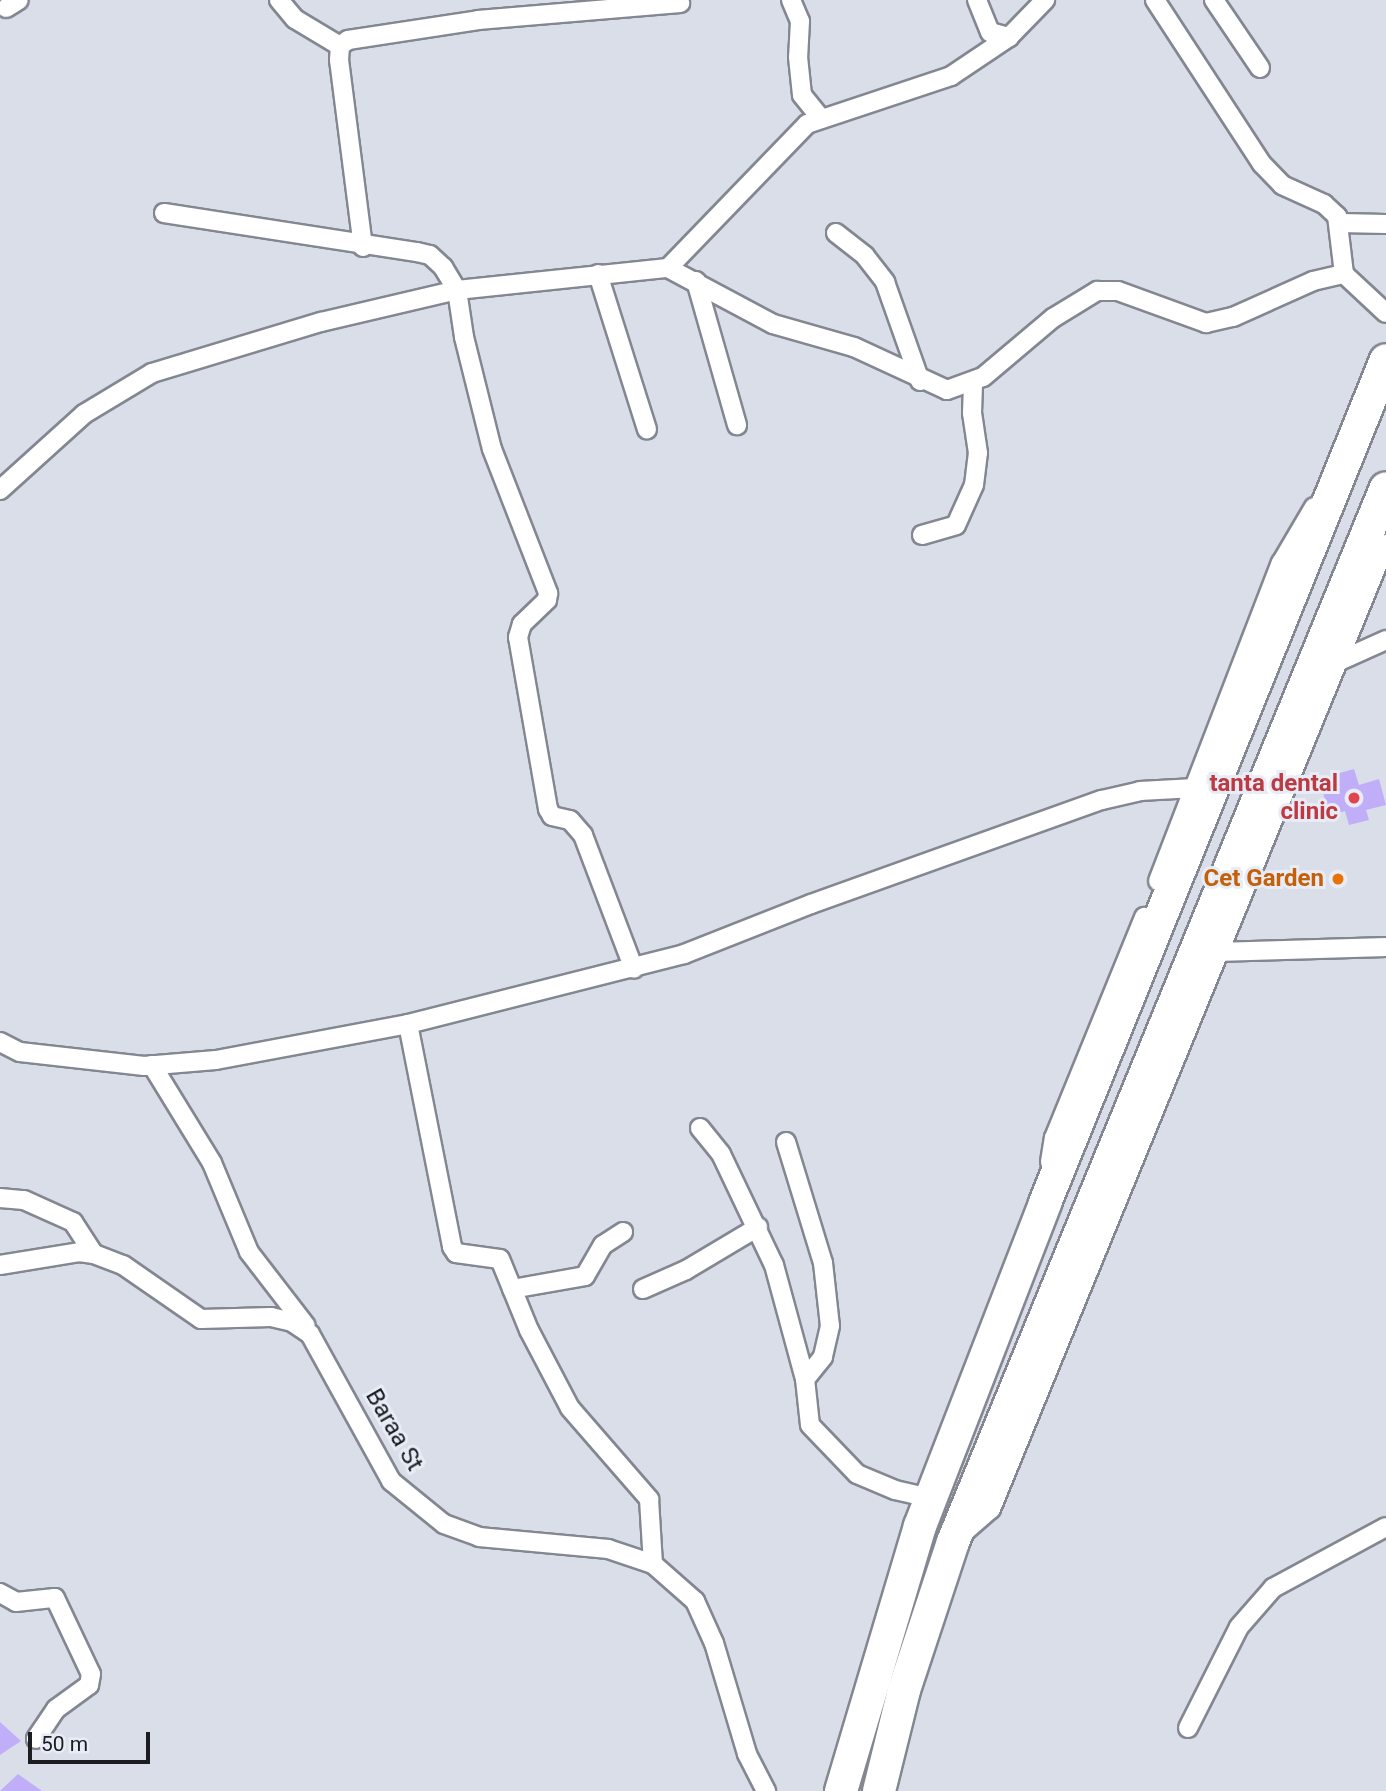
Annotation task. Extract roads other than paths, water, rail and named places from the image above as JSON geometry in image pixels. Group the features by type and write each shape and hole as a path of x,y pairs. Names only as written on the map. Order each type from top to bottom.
{"highway":[{"path":"841,1791 930,1498 1045,1203 1386,360"},
{"path":"879,1791 904,1690 953,1542 1040,1336 1386,488"},
{"path":"1045,1203 1085,1222"},
{"path":"1001,1317 1040,1336"}],"street":[{"path":"279,0 295,19 340,46"},
{"path":"792,0 800,21 798,57 804,101 819,116"},
{"path":"977,0 990,32 1009,37"},
{"path":"668,268 783,148 819,116 951,76 1009,37 1045,0"},
{"path":"1155,0 1262,164 1289,190 1332,209 1340,223 1344,274 1386,313"},
{"path":"1214,0 1260,68"},
{"path":"340,46 357,37 478,20 680,4"},
{"path":"340,46 363,247"},
{"path":"164,214 430,256 457,289 464,337 492,449 548,593 547,600 522,624 518,637 548,809 552,816 570,820 583,835 634,968"},
{"path":"1340,223 1386,225"},
{"path":"836,233 865,256 885,282 920,381"},
{"path":"0,490 84,414 152,373 321,322 457,289 668,268 773,324 854,347 920,381 947,390 973,383 1053,318 1097,291 1118,291 1206,323 1233,317 1313,281 1344,274"},
{"path":"598,274 646,429"},
{"path":"696,281 737,425"},
{"path":"922,536 956,524 974,485 978,453 972,413 973,383"},
{"path":"1045,1203 1054,1138 1195,788 1281,563 1339,474"},
{"path":"953,1542 991,1509 1386,544"},
{"path":"1337,662 1386,640"},
{"path":"0,1042 20,1052 152,1065 216,1060 408,1024 634,968 728,939 811,904 1102,800 1139,791 1195,788"},
{"path":"1217,952 1386,947"},
{"path":"408,1024 452,1247 456,1253 496,1255 570,1408 649,1499 653,1564"},
{"name":"Baraa St","path":"152,1065 212,1163 250,1252 310,1334 391,1481 444,1524 479,1537 608,1549 653,1564 695,1601 714,1643 747,1754 766,1791"},
{"path":"701,1129 721,1154 774,1265 804,1379 810,1425 848,1466 871,1482 930,1498"},
{"path":"786,1142 818,1243 829,1314 828,1344 804,1379"},
{"path":"0,1198 24,1200 73,1222 94,1254"},
{"path":"643,1289 686,1270 758,1227"},
{"path":"512,1289 584,1276 603,1245 623,1232"},
{"path":"0,1265 79,1252 94,1254 123,1265 201,1319 281,1318 310,1334"},
{"path":"1188,1728 1239,1627 1273,1588 1373,1538 1386,1527"},
{"path":"0,1592 16,1602 55,1598 91,1674 89,1685 56,1709 36,1740"}],"place":[{"name":"tanta dental clinic","path":"1354,798"},
{"name":"Cet Garden","path":"1338,879"}]}
